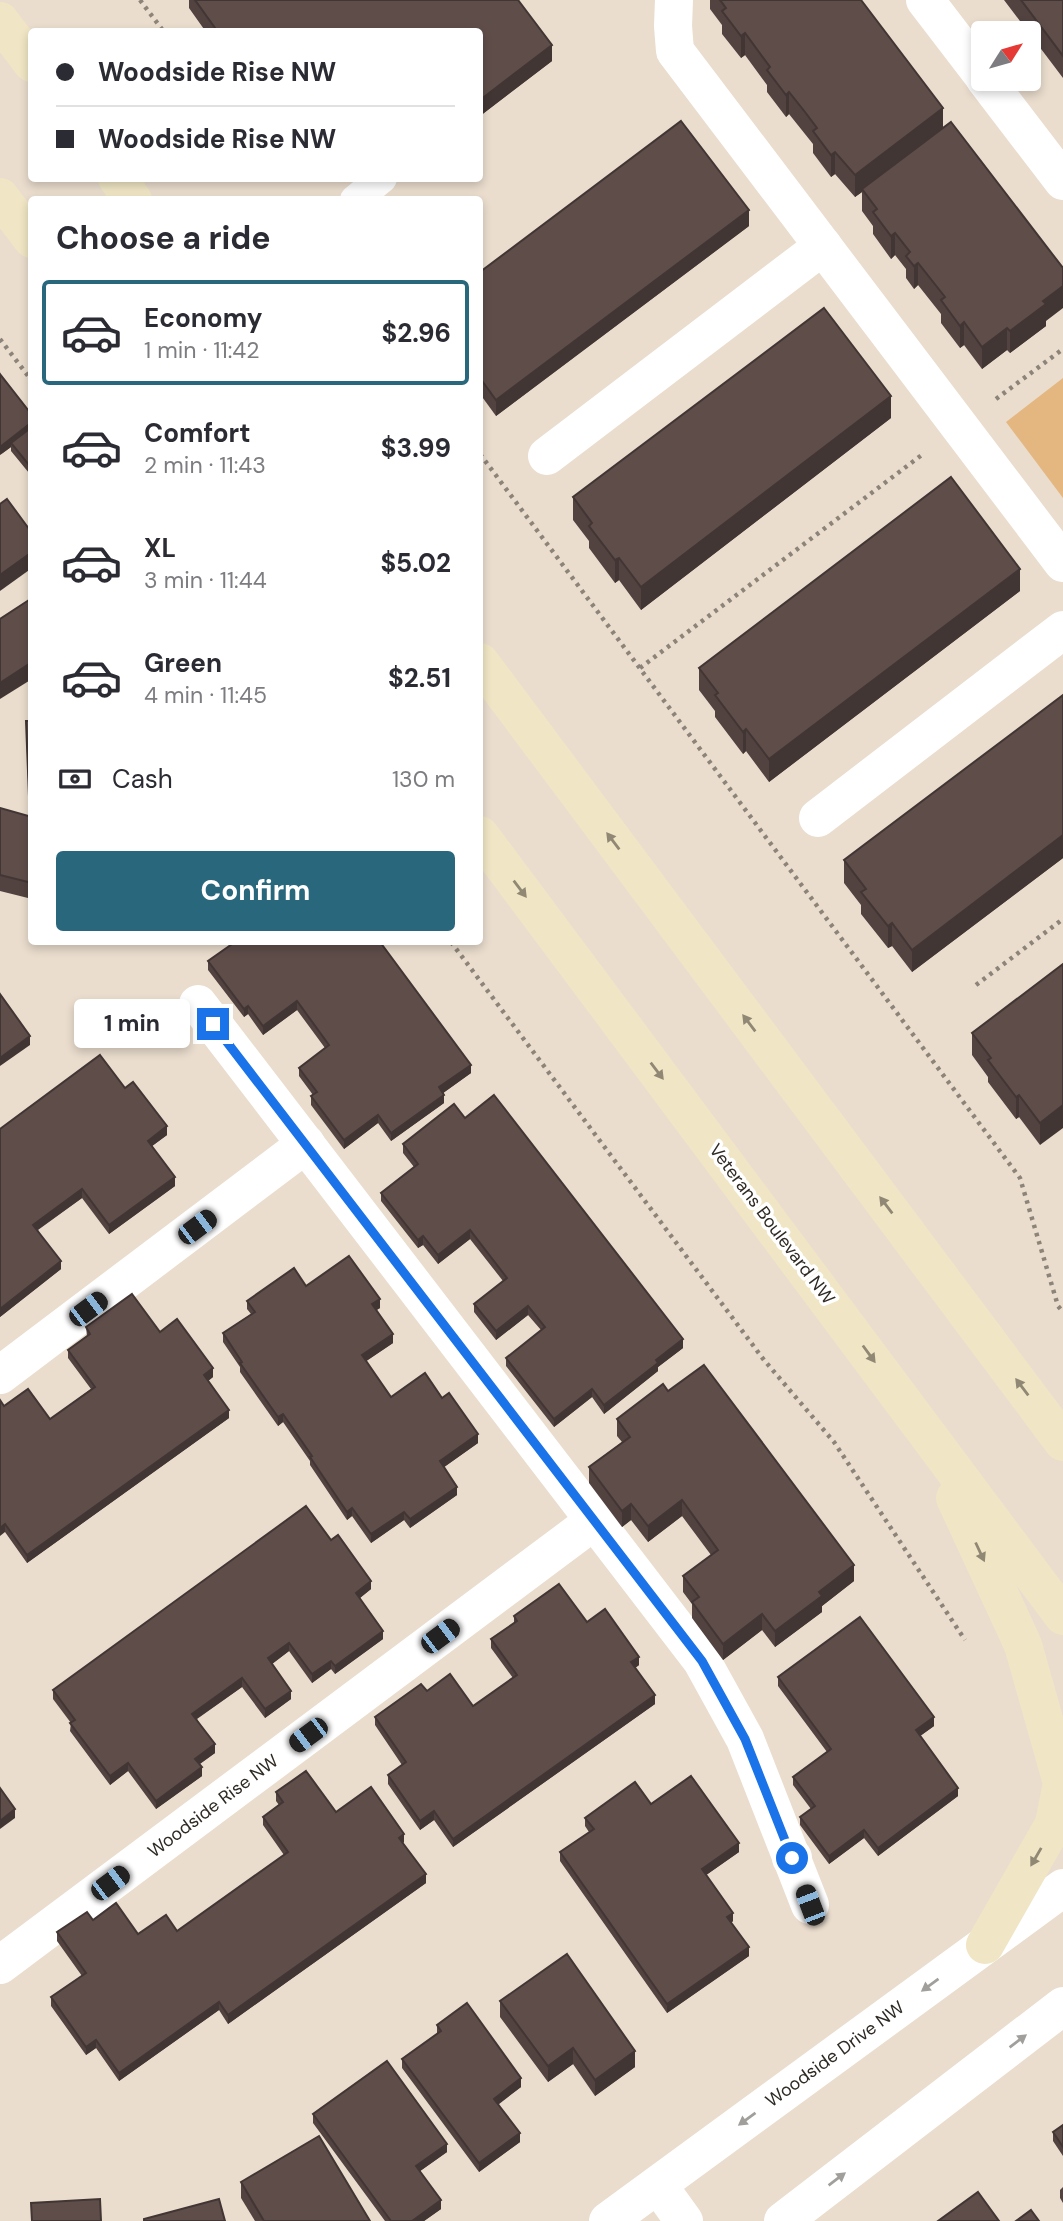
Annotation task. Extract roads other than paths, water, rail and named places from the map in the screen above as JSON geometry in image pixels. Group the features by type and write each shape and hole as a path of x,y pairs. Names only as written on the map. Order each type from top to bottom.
{"main road":[{"path":"0,21 28,58"},
{"path":"0,197 28,234"},
{"path":"483,666 1063,1442"},
{"name":"Veterans Boulevard NW","path":"483,839 1063,1616"},
{"path":"920,1423 1023,1645 1062,1783 1054,1824 985,1945"}],"street":[{"path":"674,0 675,51 1063,563"},
{"path":"925,0 971,61"},
{"path":"994,91 1063,181"},
{"path":"547,456 823,246"},
{"path":"818,818 1063,630"},
{"path":"198,1004 702,1661 745,1739 810,1905"},
{"path":"0,1374 306,1144"},
{"name":"Woodside Rise NW","path":"0,1965 594,1521"},
{"name":"Woodside Drive NW","path":"608,2221 1063,1888"},
{"path":"783,2221 1063,2006"},
{"path":"658,2185 684,2221"}],"lane":[{"path":"360,196 377,182"}]}
